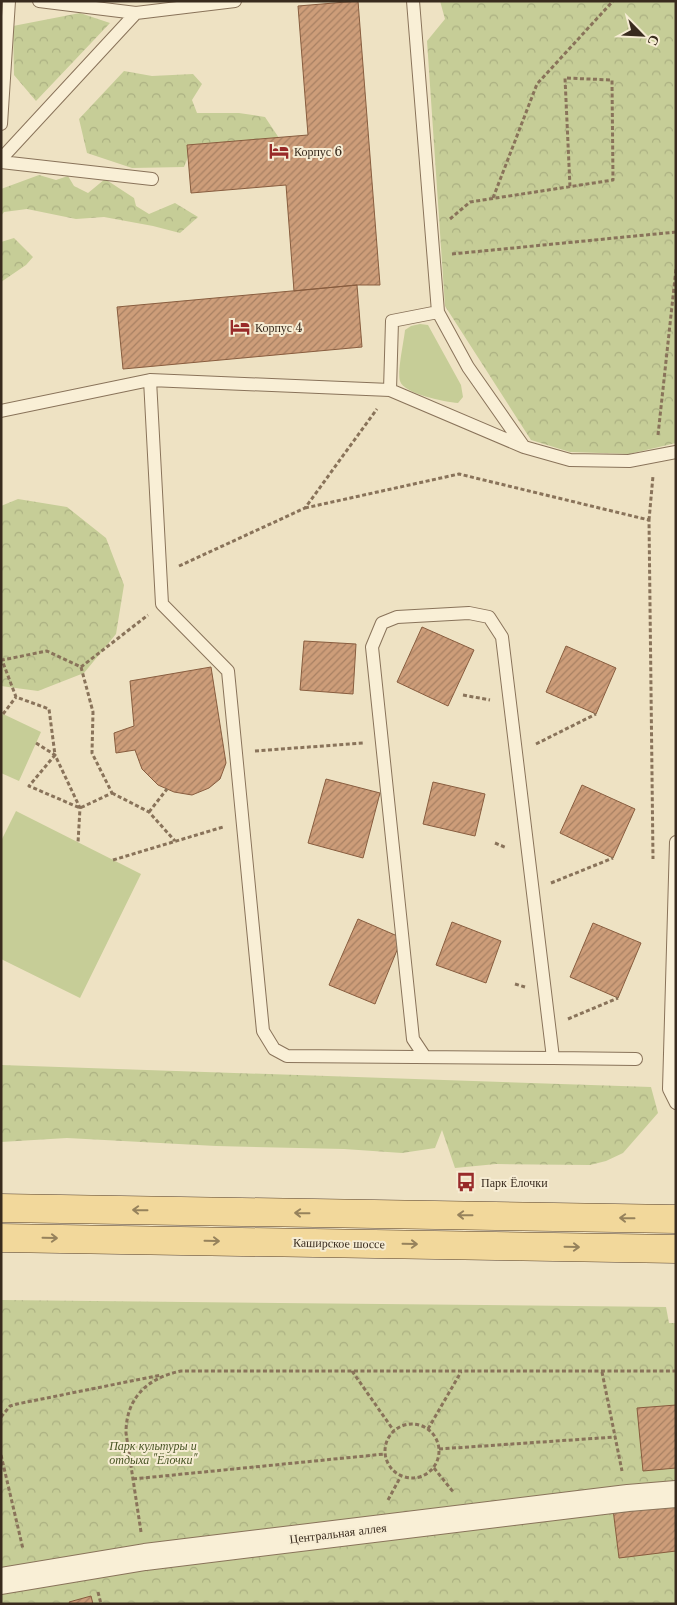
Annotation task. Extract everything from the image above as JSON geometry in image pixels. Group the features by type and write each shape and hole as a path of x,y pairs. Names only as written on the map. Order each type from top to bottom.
{"main road":[{"path":"1,1208 676,1218"},
{"name":"Каширское шоссе","path":"1,1238 676,1249"}],"street":[{"name":"Центральная аллея","path":"1,1581 144,1557 628,1498 676,1494"}],"lane":[{"path":"1,124 9,1"},
{"path":"39,1 136,13 234,1"},
{"path":"414,1 438,312 468,367 524,447"},
{"path":"1,160 136,13"},
{"path":"1,160 152,179"},
{"path":"390,390 392,322 438,312"},
{"path":"1,411 150,380 390,390 524,447 570,460 629,461 676,452"},
{"path":"150,380 162,604 228,671 263,1031 274,1049 287,1056 636,1059"},
{"path":"425,1057 413,1039 372,647 382,623 397,617 469,613 489,617 502,637 553,1058"},
{"path":"676,842 669,1089 676,1103"}],"path":[{"path":"492,198 537,84 613,1"},
{"path":"433,234 470,202 492,198 570,187 613,180 612,80 565,78 570,187"},
{"path":"434,255 676,232"},
{"path":"653,864 649,520 676,269"},
{"path":"305,508 390,390"},
{"path":"160,575 305,508 459,474 649,520"},
{"path":"81,667 162,604"},
{"path":"78,843 80,808 55,755 49,709 16,696 2,660 48,651 81,667 93,712 92,754 112,793 149,812 176,841"},
{"path":"3,714 16,696"},
{"path":"516,754 596,714"},
{"path":"236,752 382,742"},
{"path":"36,743 55,755"},
{"path":"55,755 29,786 80,808 112,793"},
{"path":"149,812 167,789"},
{"path":"112,860 243,822"},
{"path":"533,891 613,858"},
{"path":"549,1028 618,998"},
{"path":"1,1417 10,1406 17,1404 180,1371 676,1371"},
{"path":"352,1371 394,1431"},
{"path":"428,1428 461,1372"},
{"path":"602,1372 628,1498"},
{"path":"144,1557 126,1434 128,1411 139,1392 159,1377 169,1373"},
{"path":"410,1424 428,1428 439,1443 438,1461 434,1468 419,1478 410,1479 401,1476 388,1464 385,1446 389,1438 394,1431 402,1426 410,1424"},
{"path":"439,1449 615,1438"},
{"path":"133,1479 385,1454"},
{"path":"1,1455 29,1576"}],"green space":[{"path":"440,1 676,1 676,443 629,454 570,452 531,440 445,306 427,41 445,19"},
{"path":"80,13 110,23 36,101 14,75 13,26"},
{"path":"124,71 152,76 193,74 202,84 192,100 197,113 239,113 265,117 279,138 187,145 188,157 184,167 132,168 87,153 79,119"},
{"path":"39,175 56,180 68,176 74,186 88,193 105,179 134,198 136,206 149,214 175,203 198,217 180,233 104,217 76,219 27,209 4,212 1,216 1,189"},
{"path":"14,238 33,257 26,265 1,282 1,242"},
{"path":"420,324 428,325 461,385 463,397 458,403 435,399 409,390 400,381 400,364 405,330"},
{"path":"18,499 67,507 106,538 124,585 116,634 84,673 38,691 1,686 1,506"},
{"path":"1,713 41,732 19,781 1,773"},
{"path":"16,811 141,874 80,998 1,959 1,841"},
{"path":"1,1065 651,1087 658,1113 623,1153 606,1161 590,1165 496,1164 455,1168 442,1130 435,1148 402,1153 67,1138 1,1142"},
{"name":"Парк культуры и отдыха \"Ёлочки\"","path":"1,1300 666,1307 669,1323 676,1323 676,1604 1,1604"}],"building":[{"name":"Корпус 6","path":"358,1 380,285 357,285 294,291 286,185 191,193 187,145 308,135 298,6"},
{"name":"Корпус 4","path":"357,285 362,347 123,369 117,307"},
{"path":"422,627 474,650 448,706 397,682"},
{"path":"304,641 356,644 353,694 300,690"},
{"path":"566,646 616,668 596,714 546,692"},
{"path":"211,667 226,763 220,779 209,788 192,795 174,792 158,785 142,769 135,750 116,753 114,733 134,726 130,681"},
{"path":"326,779 380,793 363,858 308,843"},
{"path":"433,782 485,794 475,836 423,824"},
{"path":"582,785 635,809 613,858 560,833"},
{"path":"358,919 402,938 375,1004 329,985"},
{"path":"452,922 501,941 486,983 436,965"},
{"path":"593,923 641,943 618,998 570,977"},
{"path":"676,1405 676,1468 643,1471 637,1408"},
{"path":"676,1501 676,1551 619,1558 613,1509"},
{"path":"91,1596 93,1604 70,1604 69,1602"}],"place":[{"name":"Корпус 6","path":"279,151"},
{"name":"Корпус 4","path":"240,327"},
{"name":"Парк Ёлочки","path":"466,1182"}]}
